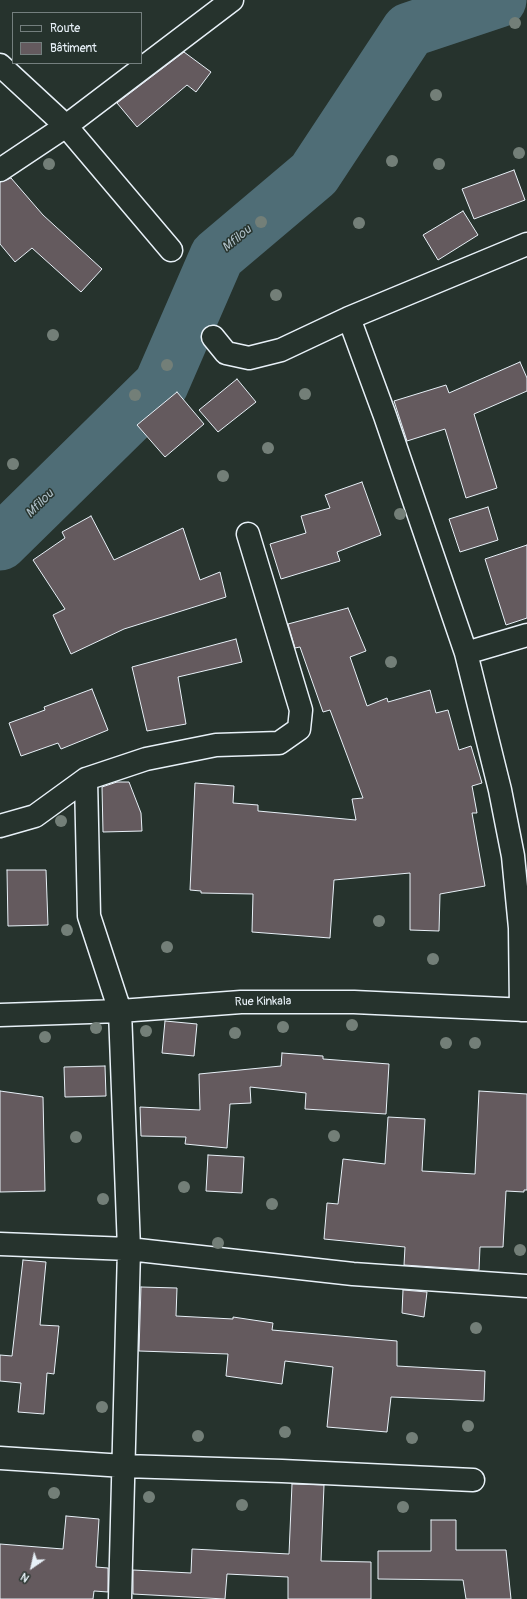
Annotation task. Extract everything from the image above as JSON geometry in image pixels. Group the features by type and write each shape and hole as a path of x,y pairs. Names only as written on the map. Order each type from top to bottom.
{"street":[{"path":"0,170 66,126 232,0"},
{"path":"0,65 66,126 171,250"},
{"path":"213,337 226,353 248,358 281,350 349,318 524,251"},
{"path":"349,318 385,416 466,653 500,790 513,856 520,928 524,1010"},
{"path":"0,826 35,816 86,779 146,759 216,745 279,743 299,729 301,710 248,534"},
{"path":"466,653 527,635"},
{"path":"86,779 89,916 120,1011 129,1249 120,1599"},
{"name":"Rue Kinkala","path":"0,1015 120,1011 241,1002 354,1002 524,1010"},
{"path":"0,1244 129,1249 353,1274 527,1286"},
{"path":"0,1458 124,1466 282,1471 473,1480"}],"building":[{"path":"184,52 211,72 196,92 187,85 137,127 117,103"},
{"path":"514,170 525,200 474,219 462,189"},
{"path":"11,178 43,215 102,269 81,292 32,248 15,262 0,244 0,182"},
{"path":"463,211 478,235 438,260 423,235"},
{"path":"520,362 527,378 527,391 474,414 497,488 466,498 445,429 407,441 394,401 446,385 449,393"},
{"path":"237,379 256,402 218,432 199,410"},
{"path":"177,392 204,424 165,457 137,425"},
{"path":"362,482 381,535 337,552 340,561 281,579 270,544 306,533 301,516 330,508 325,495"},
{"path":"488,507 498,540 460,552 449,519"},
{"path":"91,516 114,560 183,528 200,580 220,572 226,597 124,629 71,654 53,615 65,609 33,560 65,538 62,532"},
{"path":"527,545 527,618 506,625 485,559"},
{"path":"348,608 366,651 350,657 367,706 387,698 388,702 430,690 436,713 448,710 459,750 471,746 482,783 472,786 477,813 472,813 485,886 440,894 439,931 410,930 410,873 334,880 330,938 252,932 253,894 201,893 201,891 190,890 195,783 234,786 233,803 258,805 258,811 356,820 352,799 363,798 330,710 323,712 300,647 295,648 288,624"},
{"path":"236,639 242,662 178,677 186,724 147,731 132,667"},
{"path":"92,689 108,730 61,749 58,743 21,756 9,723 45,710 44,707"},
{"path":"117,782 129,782 141,813 142,831 103,832 102,787"},
{"path":"7,870 46,870 48,925 8,926"},
{"path":"165,1021 197,1024 194,1056 162,1053"},
{"path":"282,1053 323,1056 323,1059 389,1064 386,1114 305,1109 306,1093 250,1087 251,1103 230,1104 227,1148 185,1144 186,1137 141,1136 140,1107 200,1110 199,1074 281,1066"},
{"path":"105,1066 106,1096 65,1097 64,1067"},
{"path":"0,1091 43,1097 45,1191 0,1192"},
{"path":"479,1091 527,1094 527,1190 524,1190 524,1192 506,1191 503,1247 480,1247 479,1270 404,1265 405,1247 324,1239 327,1203 338,1204 343,1159 385,1164 388,1117 425,1119 422,1171 475,1174"},
{"path":"208,1155 244,1157 242,1193 206,1191"},
{"path":"23,1260 46,1262 40,1325 59,1326 54,1374 47,1373 44,1414 18,1412 21,1383 0,1381 0,1355 12,1356"},
{"path":"141,1287 177,1288 176,1316 233,1319 233,1317 273,1323 272,1330 397,1341 397,1366 485,1371 484,1401 391,1397 387,1432 327,1427 333,1367 285,1361 282,1384 226,1376 228,1354 139,1351"},
{"path":"403,1290 427,1292 424,1317 402,1313"},
{"path":"292,1484 324,1485 321,1561 371,1562 371,1599 288,1599 288,1577 227,1574 225,1599 133,1594 133,1570 191,1573 192,1549 289,1554"},
{"path":"66,1516 99,1519 96,1567 108,1568 108,1592 94,1591 93,1599 0,1599 0,1544 63,1549"},
{"path":"431,1520 456,1520 456,1550 506,1550 511,1599 466,1599 463,1580 378,1579 378,1551 431,1551"}],"waterway":[{"name":"Mfilou","path":"0,543 161,385 217,256 314,174 409,30 499,0"}]}
